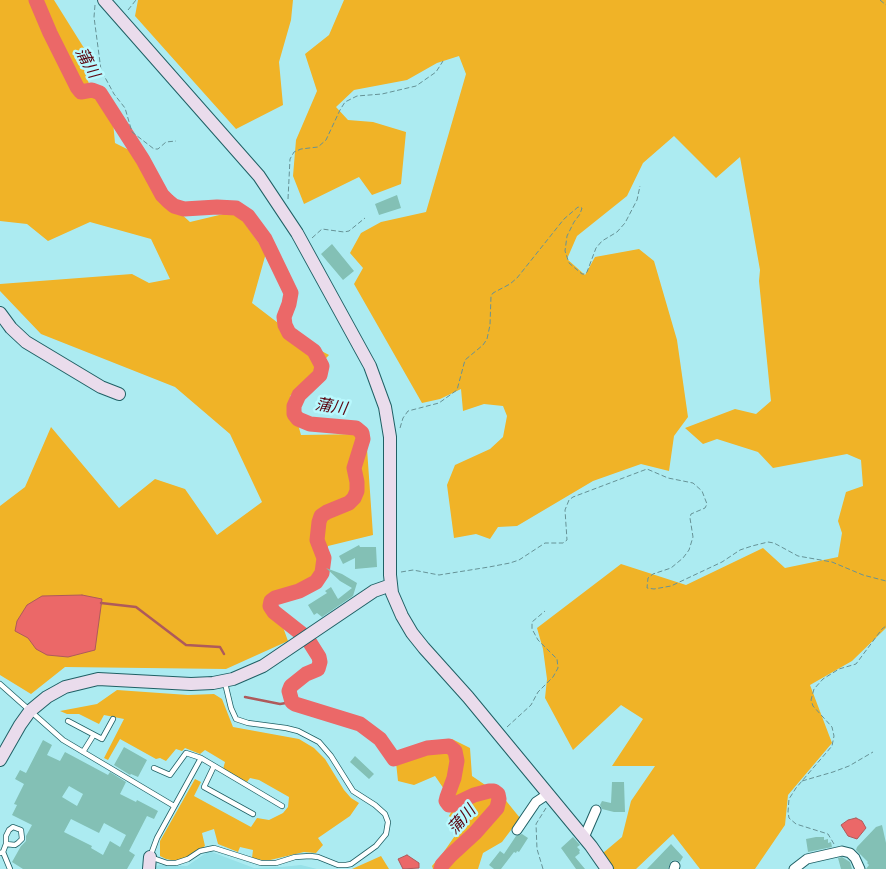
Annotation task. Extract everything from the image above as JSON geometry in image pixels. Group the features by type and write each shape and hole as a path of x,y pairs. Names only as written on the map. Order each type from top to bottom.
{"street":[{"path":"100,1 120,18 259,176 304,246 374,374 385,407 389,436 391,580 397,606 412,633 499,734 583,836 607,869"},
{"path":"0,313 11,328 26,342 101,387 119,394"},
{"path":"0,760 20,725 30,712 56,691 75,683 87,681 112,680 191,684 224,681 252,672 391,580"},
{"path":"517,830 536,802 551,797"},
{"path":"583,836 596,810"},
{"path":"794,869 807,858 838,851 850,853 855,858 860,869"}],"lane":[{"path":"201,758 157,838 150,863 176,863 188,859 200,851 214,848 261,863 276,863 295,857 310,856 346,865 351,864 376,846 386,834 388,822 385,814 353,791 331,756 319,742 303,733 286,728 248,723 236,718 231,708 224,681"},
{"path":"0,684 54,734 174,806"},
{"path":"68,721 102,740 113,719"},
{"path":"83,752 93,736"},
{"path":"154,768 170,775 186,753 201,758 282,806"},
{"path":"214,766 204,787 253,814"},
{"path":"6,844 18,844 22,838 21,830 13,827 8,830 6,844 1,853 10,869"}],"path":[{"path":"120,18 136,0"},
{"path":"880,0 886,5"},
{"path":"100,1 94,17 102,70 114,94 125,108 132,132 154,149 158,149 166,142 176,141"},
{"path":"283,211 287,208 288,202 290,159 294,152 301,149 318,147 326,140 345,102 357,96 382,94 416,86 436,72 443,62"},
{"path":"389,436 394,435 400,428 403,418 411,409 439,403 457,390 465,360 484,345 487,339 490,325 491,296 518,278 568,216 578,207 582,208 567,236 565,251 569,262 582,274 585,274 596,248 602,241 617,232 625,223 634,206 640,186"},
{"path":"304,246 322,229 344,232 358,225 365,218"},
{"path":"391,580 413,570 439,574 510,563 519,560 545,543 563,543 567,540 565,510 572,497 647,468 668,478 694,483 702,491 707,504 705,508 692,514 690,518 693,537 689,550 671,568 648,578 647,588 654,589 671,586 722,562 740,550 768,542 774,543 798,556 832,562 864,575 886,581"},
{"path":"499,734 531,706 538,692 553,677 558,668 557,659 538,640 532,629 532,622 545,611"},
{"path":"838,851 828,834 800,827 792,822 788,812 789,799 801,781 832,746 834,736 832,727 813,706 811,700 814,689 823,679 839,669 856,664 886,626"},
{"path":"801,781 849,766 873,752"},
{"path":"543,869 537,848 536,824 551,797"}],"shaded area":[{"path":"0,0 54,0 84,48 81,61 94,98 111,100 115,143 139,155 168,202 190,222 236,211 266,253 252,303 299,339 329,355 290,396 301,435 366,434 373,535 328,546 323,575 275,605 288,641 226,669 65,667 31,694 0,675 0,506 25,487 51,427 119,508 155,479 185,489 217,535 262,502 230,434 175,387 41,334 0,291 0,284 132,274 149,283 170,279 151,239 90,222 48,241 27,224 0,221"},
{"path":"138,0 293,0 291,20 279,62 283,105 236,129 135,16"},
{"path":"344,0 886,0 886,628 852,661 810,685 832,743 788,795 785,825 755,869 700,869 673,834 636,869 614,869 603,853 622,837 631,801 655,766 612,766 643,719 621,705 573,750 545,698 547,679 543,649 537,628 621,564 686,585 763,548 785,568 838,557 842,533 838,521 846,492 863,486 861,460 847,454 773,468 758,452 717,439 703,444 685,428 735,409 756,414 771,401 759,281 760,270 740,157 716,178 674,136 643,163 627,196 577,236 567,259 585,275 595,257 639,249 654,261 677,340 688,417 674,436 669,471 641,464 593,481 517,526 498,527 490,539 476,534 454,538 447,485 455,465 490,449 503,437 507,416 503,406 484,404 463,411 461,389 440,399 422,403 354,284 363,268 350,253 361,233 381,222 426,212 466,74 459,56 437,63 407,80 354,90 336,107 348,120 373,122 406,132 401,184 372,195 359,177 304,204 293,176 296,140 317,91 305,54 329,35"},
{"path":"82,595 102,599 95,650 68,657 47,655 36,649 28,638 15,631 17,621 27,605 42,596"},
{"path":"117,690 188,695 214,694 222,699 233,727 299,739 314,748 325,759 344,790 359,803 350,816 318,838 323,845 316,853 304,852 266,861 252,858 253,850 240,847 238,852 218,844 214,829 202,833 205,846 190,856 176,861 166,859 160,856 160,841 195,779 201,782 194,796 251,827 257,818 269,820 283,813 288,807 289,797 259,780 250,778 247,782 223,769 225,762 205,750 200,754 185,748 182,751 176,749 166,761 160,758 156,759 120,739 108,760 104,758 124,719 104,715 99,724 79,714 67,714 60,711 97,704"},
{"path":"452,739 470,748 472,776 503,797 520,818 502,842 483,853 478,869 433,869 432,866 461,827 449,816 455,805 435,776 414,785 398,781 395,753 433,742"},
{"path":"856,818 862,821 866,828 857,839 848,836 841,825 848,820"},
{"path":"209,851 254,868 301,865 317,869 152,869 159,865 187,866"},
{"path":"407,855 419,863 419,868 403,869 398,859"},
{"path":"381,856 389,869 352,869"}],"building":[{"path":"397,195 401,208 379,215 375,204"},
{"path":"332,244 354,271 343,280 321,254"},
{"path":"359,545 360,547 376,547 377,567 355,569 355,558 343,564 339,556"},
{"path":"326,568 342,574 357,583 353,596 322,617 317,613 314,615 308,605 327,593 325,591 331,587 338,599 352,588 340,581"},
{"path":"43,740 52,745 47,755 60,761 65,752 108,775 110,772 126,782 120,794 158,811 154,819 147,816 129,851 135,855 127,869 23,869 12,862 26,841 26,836 32,825 12,815 17,805 14,804 24,784 15,779 20,770 26,773","holes":["69,786 83,794 77,806 62,797","71,819 99,833 104,823 126,835 120,847 110,841 103,855 91,848 92,846 64,832"]},
{"path":"124,747 147,760 138,777 130,775 114,765"},
{"path":"355,756 374,774 369,779 350,762"},
{"path":"612,782 624,782 625,812 602,809 600,805 602,801 611,803"},
{"path":"882,825 886,843 886,869 866,869 869,865 868,862 856,850 857,847 876,827"},
{"path":"522,834 528,838 519,852 514,852 501,869 494,869 489,865 500,851 504,854 516,836"},
{"path":"573,837 580,845 577,847 580,853 575,857 585,869 576,869 561,848"},
{"path":"824,837 824,840 828,839 828,843 831,842 832,847 808,852 806,839"},
{"path":"671,844 683,857 680,862 676,860 671,861 668,869 647,869"},
{"path":"842,857 850,862 852,869 841,869 838,858"}],"waterway":[{"name":"蒲川","path":"36,0 77,87 81,92 92,90 100,93 143,160 162,195 174,206 184,209 236,208 248,216 265,239 291,293 284,317 285,325 289,333 314,351 322,366 320,375 299,395 294,406 294,414 298,419 310,424 356,428 362,433 363,439 354,468 357,482 357,491 354,498 349,503 321,516 319,522 317,540 324,558 322,573 316,582 299,591 275,598 271,601 270,606 274,612 307,638 319,657 318,669 306,674 291,686 289,691 292,702 360,724 380,739 394,759 427,748 449,746 455,751 457,761 454,778 446,801 449,805 489,791 494,791 498,794 497,808 475,833 450,856 441,869"},
{"path":"101,603 136,607 186,645 220,647 224,654"},
{"path":"245,697 280,704 292,702"}]}
